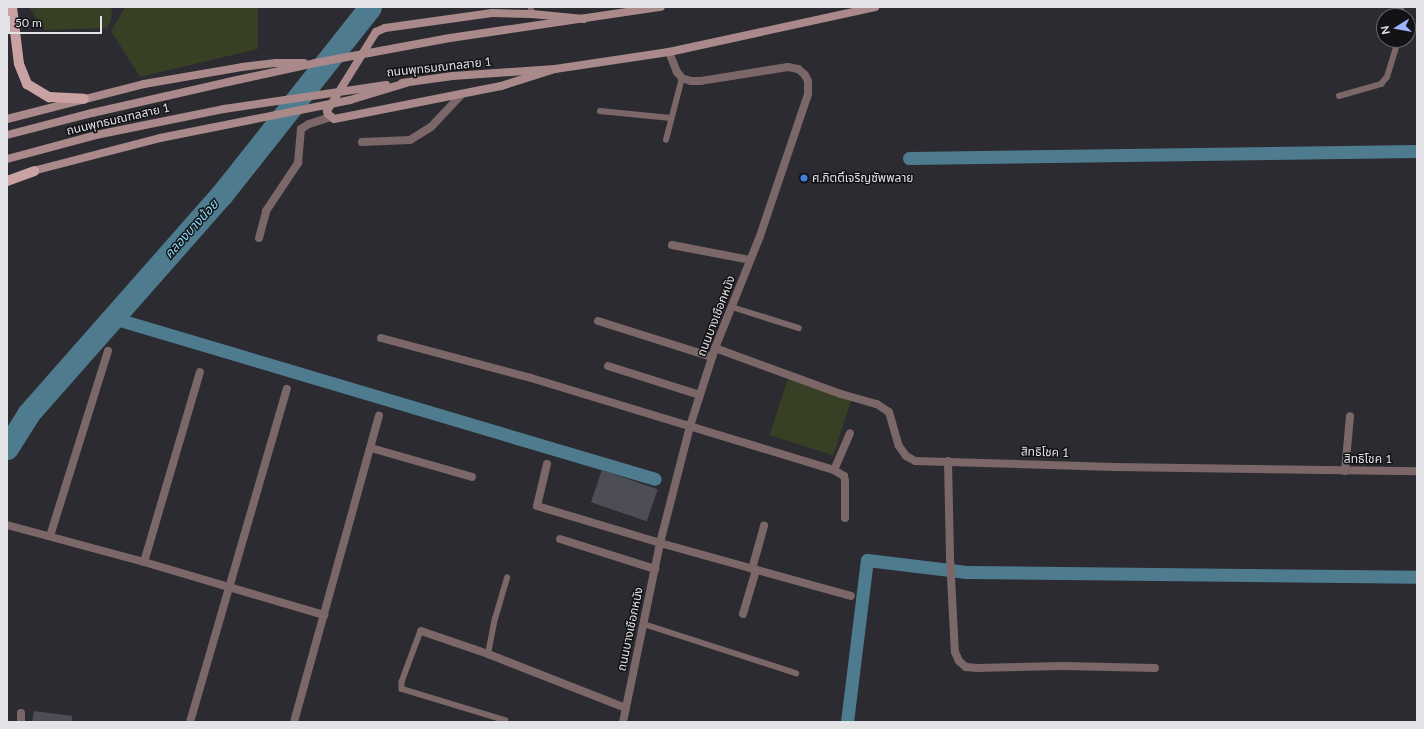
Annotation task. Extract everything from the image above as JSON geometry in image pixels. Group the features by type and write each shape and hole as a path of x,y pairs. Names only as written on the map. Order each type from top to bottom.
{"main road":[{"path":"12,7 19,64 27,84 49,97 84,99"},
{"name":"ถนนพุทธมณฑลสาย 1","path":"7,135 92,113 315,64 450,38 584,19 621,10 661,7"},
{"name":"ถนนพุทธมณฑลสาย 1","path":"7,159 96,135 224,109 453,76 554,69 669,52 875,7"},
{"path":"554,69 501,86 462,94 334,119 328,114 328,108 376,32 381,29 492,13 531,10 584,19"},
{"path":"7,119 144,84 242,67 276,63 315,64"},
{"path":"7,179 160,138 350,100 406,83"}],"street":[{"path":"669,52 673,64 682,78"},
{"name":"ถนนบางเชือกหนัง","path":"623,722 660,543 690,426 712,357 750,260 808,94 808,81 805,75 798,69 788,67 701,81 691,81 682,78"},
{"path":"362,142 410,140 431,127 462,94"},
{"path":"259,238 266,211 298,164 301,128 331,117"},
{"path":"672,245 750,260"},
{"path":"598,320 712,357"},
{"path":"381,338 531,378 834,470 844,476 846,518"},
{"name":"สิทธิโชค 1","path":"716,348 841,394 877,404 889,412 899,446 906,456 915,461 1114,467 1417,471"},
{"path":"50,536 108,351"},
{"path":"608,366 700,394"},
{"path":"144,562 200,372"},
{"path":"190,722 288,389"},
{"path":"294,722 379,416"},
{"path":"1345,471 1350,416"},
{"path":"834,470 850,433"},
{"path":"371,448 472,477"},
{"path":"948,461 955,652 959,661 966,666 977,668 1063,666 1155,668"},
{"path":"547,464 537,506 660,543 850,596"},
{"path":"7,525 144,562 324,615"},
{"path":"743,614 764,526"},
{"path":"560,539 655,569"},
{"path":"421,631 449,642 488,654 626,708"},
{"path":"21,722 22,713"}],"lane":[{"path":"1339,96 1381,84 1387,77 1396,48"},
{"path":"666,140 682,78"},
{"path":"600,111 671,118"},
{"path":"732,307 799,328"},
{"path":"488,654 495,618 507,578"},
{"path":"644,624 796,673"},
{"path":"421,631 402,682 402,689 505,720"}],"green space":[{"path":"29,7 112,7 111,20 107,28 45,30"},
{"path":"125,7 258,7 258,49 140,77 111,31"},
{"path":"789,375 853,396 833,456 770,435"}],"building":[{"path":"602,470 658,489 647,521 591,502"},
{"path":"34,711 72,716 72,722 32,722"}],"waterway":[{"name":"คลองบางน้อย","path":"7,448 28,414 222,194 370,7"},
{"path":"909,158 1417,151"},
{"path":"113,318 655,479"},
{"path":"847,722 867,560 966,572 1417,577"}],"place":[{"name":"ศ.กิตติ์เจริญซัพพลาย","path":"804,178"}]}
